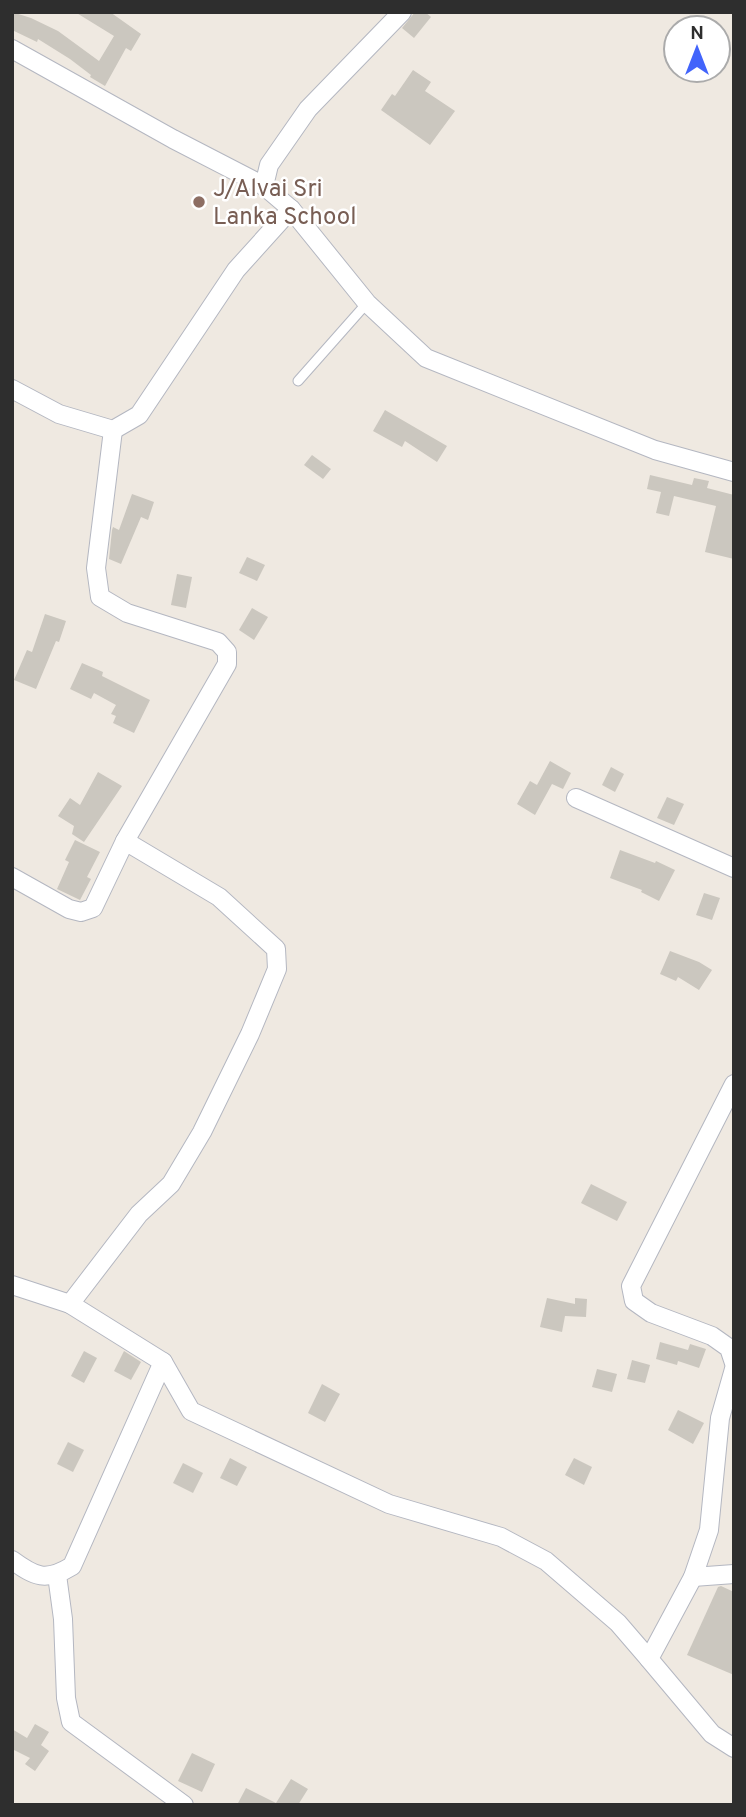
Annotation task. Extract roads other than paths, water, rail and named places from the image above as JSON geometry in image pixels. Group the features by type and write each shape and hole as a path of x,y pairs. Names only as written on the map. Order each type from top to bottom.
{"street":[{"path":"264,186 269,165 308,109 402,12"},
{"path":"12,49 173,139 264,186 291,209 367,303 426,358 655,450 734,472"},
{"path":"12,388 59,414 113,430 139,415 236,270 291,209"},
{"path":"12,877 69,909 81,912 93,908 125,841 228,664 228,652 218,642 127,613 100,597 96,568 113,430"},
{"path":"576,798 734,868"},
{"path":"70,1304 139,1214 171,1184 202,1132 250,1034 277,969 276,949 219,898 125,841"},
{"path":"734,1084 631,1286 634,1301 651,1313 712,1336 729,1348 734,1363"},
{"path":"12,1285 70,1304 163,1363 191,1411 389,1504 501,1537 546,1561 618,1623 712,1734 734,1748"},
{"path":"12,1560 32,1575 57,1575 72,1566 163,1363"},
{"path":"649,1659 693,1577 709,1530 720,1418 734,1369"},
{"path":"693,1577 734,1574"},
{"path":"57,1575 64,1619 66,1698 71,1722 184,1805"}],"lane":[{"path":"298,381 367,303"}],"place":[{"name":"J/Alvai Sri Lanka School","path":"199,202"}]}
